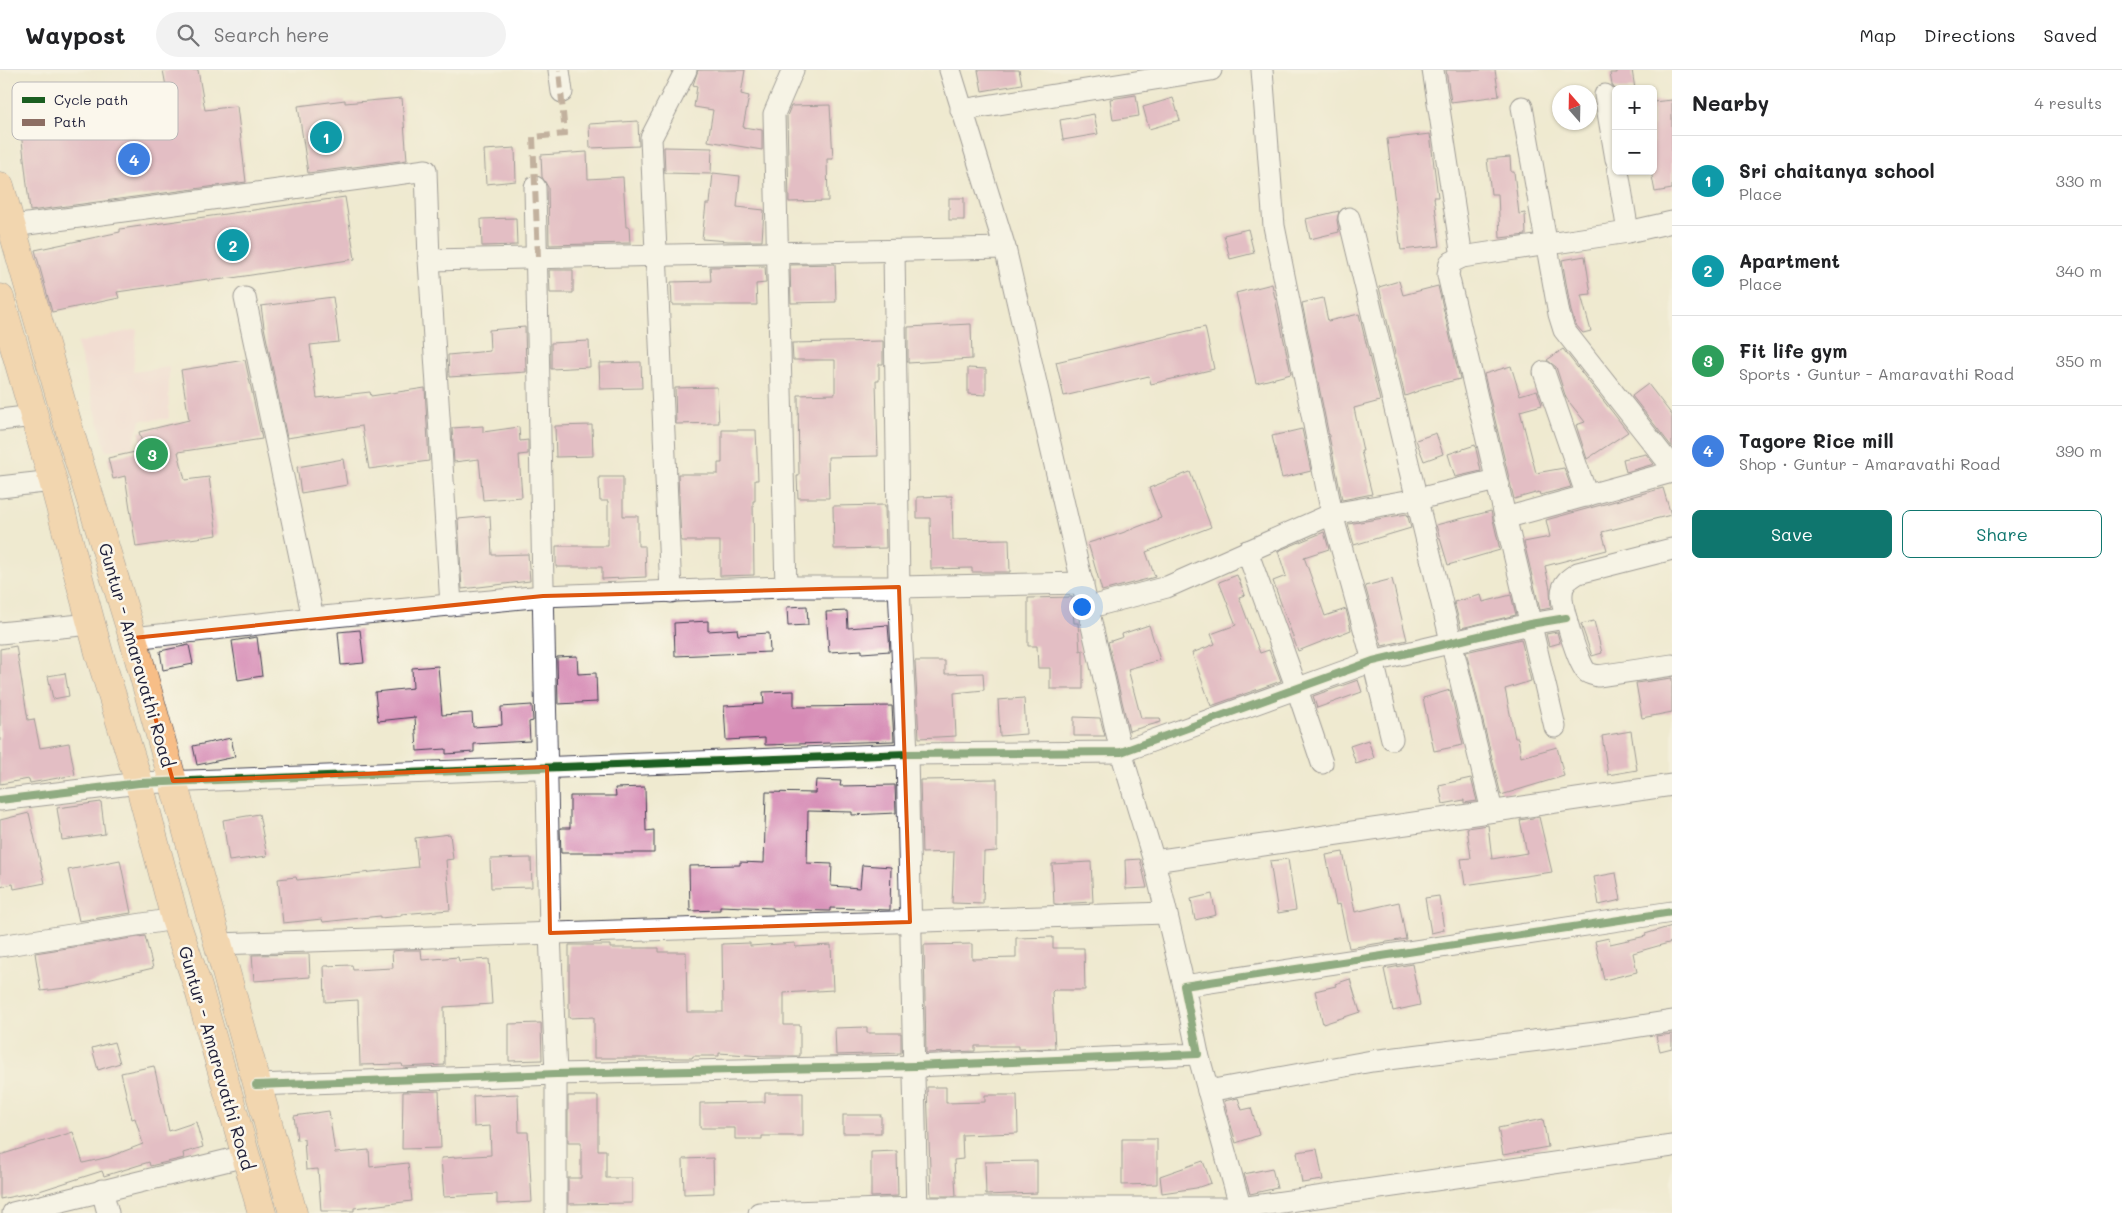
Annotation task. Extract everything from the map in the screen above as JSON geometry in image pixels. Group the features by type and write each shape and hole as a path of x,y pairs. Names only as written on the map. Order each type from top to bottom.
{"main road":[{"name":"Guntur - Amaravathi Road","path":"0,186 13,226 72,439 133,638 293,1213"},
{"name":"Guntur - Amaravathi Road","path":"2,309 53,481 91,624 139,783 175,919 198,987 262,1213"}],"street":[{"path":"559,70 562,92"},
{"path":"671,592 652,138 686,70"},
{"path":"786,587 774,114 793,70"},
{"path":"950,70 1005,248 1121,752 1154,861 1198,1054 1241,1210"},
{"path":"961,110 1211,70"},
{"path":"1262,70 1274,226 1332,514 1373,661 1392,739"},
{"path":"1433,70 1462,257"},
{"path":"1606,96 1612,134"},
{"path":"1522,107 1559,314 1564,330 1672,467"},
{"path":"13,226 426,170 429,260 451,605"},
{"path":"1619,175 1628,232"},
{"path":"535,187 538,257 550,934 556,1074 556,1213"},
{"path":"1349,218 1492,811"},
{"path":"1555,727 1448,274 1450,263 1462,257 1628,232 1672,222"},
{"path":"429,260 1005,248"},
{"path":"894,251 899,588 907,754 915,1066 916,1211"},
{"path":"245,298 313,618"},
{"path":"1544,372 1587,496"},
{"path":"0,420 34,416"},
{"path":"1506,518 1672,472"},
{"path":"1087,608 1167,587 1332,514 1418,499 1496,480"},
{"path":"0,487 53,481"},
{"path":"1672,548 1578,573 1566,581 1562,594 1566,618 1579,660 1587,672 1598,676 1672,665"},
{"path":"1247,551 1298,689 1322,763"},
{"path":"133,638 313,618 543,596 786,587 899,588 1082,583"},
{"path":"0,800 139,783 907,754 1121,752 1373,661 1452,644 1530,624 1566,618"},
{"path":"0,633 91,624"},
{"path":"1154,861 1672,785"},
{"path":"1184,986 1672,912"},
{"path":"218,944 1166,913"},
{"path":"0,946 175,919"},
{"path":"1208,1091 1372,1061 1596,1033 1672,1021"},
{"path":"256,1085 556,1074 915,1066 1198,1054"},
{"path":"758,1213 1241,1210 1672,1146"},
{"path":"13,1213 245,1156"},
{"path":"102,1190 108,1213"}],"highlighted area":[{"path":"899,587 910,922 550,933 547,767 173,781 133,638 543,596"}],"shaded area":[{"path":"137,329 133,372 169,367 169,419 141,420 132,447 106,451 77,343"}],"building":[{"path":"163,70 198,70 205,110 237,106 246,182 30,211 22,140 178,140 178,82 165,82"},
{"path":"698,70 745,70 741,94 749,96 743,127 762,130 762,150 708,141 713,110 694,107 697,86 693,85"},
{"path":"978,70 1019,70 1022,84 982,91"},
{"path":"1446,70 1495,70 1499,96 1451,102"},
{"path":"1617,70 1632,70 1634,85 1612,85 1610,73 1617,73"},
{"path":"1136,95 1139,116 1113,120 1110,99"},
{"path":"402,98 407,160 308,173 298,106 345,100 345,103"},
{"path":"1173,98 1180,120 1149,129 1143,107"},
{"path":"1672,100 1672,189 1655,192 1652,175 1657,175 1657,102"},
{"path":"830,105 833,159 827,159 828,201 789,202 787,116 791,106"},
{"path":"1094,114 1098,134 1063,140 1060,120"},
{"path":"638,121 639,146 590,148 589,124"},
{"path":"1430,134 1438,197 1434,197 1440,246 1401,250 1387,139"},
{"path":"664,147 712,148 711,174 665,173"},
{"path":"515,148 516,181 486,184 484,150"},
{"path":"587,152 588,179 623,177 626,227 629,227 630,243 549,245 548,187 542,177 541,155"},
{"path":"1510,157 1511,172 1514,172 1519,214 1525,213 1526,235 1500,238 1498,194 1491,194 1487,159"},
{"path":"713,173 740,176 737,207 764,210 762,241 702,239 706,204 710,204"},
{"path":"345,197 355,259 232,278 208,281 208,279 117,292 119,298 52,312 35,250 120,232 120,229"},
{"path":"949,198 964,198 964,220 949,220"},
{"path":"1339,211 1337,220 1339,232 1310,239 1306,219"},
{"path":"516,218 517,245 482,246 481,219"},
{"path":"1248,229 1254,253 1230,259 1224,235"},
{"path":"1585,256 1591,294 1581,295 1591,331 1583,333 1575,324 1571,311 1562,260"},
{"path":"835,264 836,302 791,303 790,265"},
{"path":"765,266 766,283 756,284 757,305 672,305 671,282 711,281 710,267"},
{"path":"549,270 573,270 573,293 550,293"},
{"path":"1399,281 1403,295 1438,286 1460,379 1432,386 1405,396 1379,287"},
{"path":"1272,284 1291,374 1256,383 1236,293"},
{"path":"333,297 339,342 310,345 317,398 370,392 371,396 425,388 429,461 369,469 362,426 287,438 261,306"},
{"path":"1323,298 1328,321 1359,314 1380,401 1354,408 1363,451 1361,451 1372,494 1342,500 1302,303"},
{"path":"971,324 972,359 908,363 908,327"},
{"path":"525,327 526,372 449,377 448,355 490,351 489,330"},
{"path":"1205,327 1214,369 1151,384 1149,376 1064,396 1056,362"},
{"path":"589,341 590,367 551,369 551,343"},
{"path":"883,341 883,364 879,364 879,381 876,381 878,456 828,457 829,498 798,498 798,395 835,394 835,360 793,360 792,343"},
{"path":"1563,349 1628,432 1587,459 1576,425 1585,422 1566,398 1556,367 1547,360"},
{"path":"245,360 262,439 178,452 185,480 209,477 217,535 136,547 125,476 113,479 108,458 144,450 139,432 189,420 181,370"},
{"path":"641,362 642,388 600,389 599,363"},
{"path":"1511,366 1520,395 1537,390 1542,405 1520,411 1536,473 1564,468 1571,487 1540,495 1539,492 1514,499 1484,374"},
{"path":"968,368 986,369 986,395 968,394"},
{"path":"1648,384 1672,415 1672,447 1632,396"},
{"path":"717,387 719,423 676,424 675,388"},
{"path":"592,425 593,456 556,457 555,426"},
{"path":"483,426 483,432 519,427 520,441 528,440 528,454 519,455 522,497 483,500 479,459 454,462 452,428"},
{"path":"1302,429 1311,471 1282,478 1272,436"},
{"path":"722,430 756,430 758,480 755,480 755,501 753,501 754,575 720,576 720,541 681,541 678,474 718,474 718,463 722,463"},
{"path":"1436,433 1443,454 1424,461 1416,440"},
{"path":"1475,445 1481,471 1455,477 1448,454"},
{"path":"1646,454 1654,464 1626,472 1623,459"},
{"path":"343,459 347,485 301,493 297,467"},
{"path":"1190,472 1211,527 1146,552 1155,577 1102,591 1088,543 1122,533 1161,518 1149,488"},
{"path":"599,477 623,477 623,516 638,516 638,546 645,546 646,577 602,579 602,567 556,567 556,546 608,546 608,501 600,501"},
{"path":"1663,488 1671,515 1602,532 1607,550 1545,566 1550,589 1551,608 1540,610 1524,542 1550,537 1546,520"},
{"path":"952,496 953,540 1009,539 1010,572 972,572 972,568 931,569 930,518 917,518 917,497"},
{"path":"885,505 886,548 834,549 833,506"},
{"path":"1491,511 1500,550 1448,565 1436,525"},
{"path":"1407,514 1411,528 1354,545 1348,524"},
{"path":"490,516 492,555 528,554 530,581 462,589 458,519"},
{"path":"1324,532 1329,549 1304,557 1325,616 1346,609 1351,630 1298,651 1273,581 1286,576 1278,551"},
{"path":"1237,575 1245,595 1239,597 1260,653 1269,650 1281,681 1211,706 1192,653 1215,644 1211,634 1236,625 1219,582"},
{"path":"1392,579 1407,640 1382,646 1365,586"},
{"path":"1481,595 1483,602 1511,595 1516,615 1461,628 1454,602"},
{"path":"1072,597 1074,623 1078,623 1080,651 1083,650 1083,689 1050,689 1050,668 1038,668 1037,646 1028,646 1028,598"},
{"path":"807,606 808,625 788,626 787,607"},
{"path":"847,611 848,628 888,625 890,651 862,653 862,650 829,652 826,612"},
{"path":"708,621 708,631 737,629 738,635 769,633 770,652 675,656 674,623"},
{"path":"1594,621 1602,653 1592,656 1581,624"},
{"path":"1149,625 1160,660 1128,669 1141,718 1160,718 1161,722 1129,731 1108,642 1123,637 1122,634"},
{"path":"360,630 364,663 341,665 338,632"},
{"path":"1557,632 1560,643 1549,646 1546,634"},
{"path":"257,637 262,676 238,680 232,641"},
{"path":"1521,639 1531,681 1505,689 1515,738 1518,738 1521,757 1557,747 1564,776 1501,795 1466,652"},
{"path":"189,645 193,664 163,670 160,651"},
{"path":"16,646 28,720 34,719 40,748 69,743 75,775 30,783 29,779 0,784 0,649"},
{"path":"577,656 578,674 596,673 597,702 558,704 557,657"},
{"path":"915,661 945,661 945,674 983,673 984,690 954,693 956,736 919,738"},
{"path":"438,666 442,715 472,713 473,727 502,725 501,707 532,705 533,721 529,722 530,741 474,744 474,752 446,754 446,749 417,751 415,717 378,721 375,692 413,688 412,668"},
{"path":"65,673 69,696 53,699 48,676"},
{"path":"1672,678 1672,712 1642,718 1636,683"},
{"path":"1358,680 1362,692 1317,708 1313,696"},
{"path":"1450,690 1463,745 1434,751 1423,698"},
{"path":"794,691 794,707 892,706 894,741 765,745 765,738 726,740 724,706 764,704 763,692"},
{"path":"1024,698 1026,734 1000,736 998,700"},
{"path":"1074,717 1100,718 1105,736 1074,736"},
{"path":"1631,731 1637,770 1608,775 1602,736"},
{"path":"231,738 235,757 197,765 193,746"},
{"path":"1368,740 1374,758 1356,764 1350,746"},
{"path":"1471,778 1477,801 1464,803 1464,800 1443,804 1439,785"},
{"path":"997,779 997,851 984,852 983,904 952,903 954,852 922,853 920,780"},
{"path":"816,780 841,781 840,786 895,785 896,813 852,815 852,812 808,811 807,863 832,864 831,886 860,888 862,865 891,867 890,910 830,908 830,911 773,910 773,908 720,906 720,910 690,911 689,866 740,865 740,862 764,863 766,792 815,793"},
{"path":"645,787 646,831 654,830 654,853 561,853 560,828 570,828 570,796 616,796 615,788"},
{"path":"101,802 105,834 62,840 57,808"},
{"path":"29,813 45,883 14,889 13,884 0,887 0,820"},
{"path":"259,814 267,856 229,861 223,820"},
{"path":"1539,817 1552,872 1465,885 1461,859 1471,858 1467,828 1488,825 1492,859 1527,853 1520,820"},
{"path":"450,834 453,859 446,860 450,910 401,914 401,916 380,918 380,916 323,922 322,919 283,923 278,879 296,877 297,880 418,867 415,838"},
{"path":"1343,852 1355,912 1399,902 1406,939 1349,948 1340,904 1336,905 1326,855"},
{"path":"531,858 532,887 491,888 490,859"},
{"path":"1140,859 1147,888 1126,889 1125,860"},
{"path":"1288,859 1296,910 1278,913 1270,861"},
{"path":"120,860 131,913 79,921 68,870"},
{"path":"1091,862 1093,902 1054,904 1052,864"},
{"path":"1616,873 1621,900 1599,905 1594,877"},
{"path":"1212,894 1216,915 1195,920 1191,899"},
{"path":"1439,896 1444,930 1431,933 1425,898"},
{"path":"1672,926 1672,942 1633,953 1637,972 1604,980 1595,941 1609,938 1610,944 1646,936 1645,934"},
{"path":"145,936 153,968 74,987 41,991 35,953"},
{"path":"1053,937 1053,948 1084,948 1085,990 1054,990 1052,992 1055,1048 1018,1049 1018,1046 975,1046 975,1051 926,1053 924,945 972,944 972,959 1016,958 1016,938"},
{"path":"750,943 750,946 795,943 795,947 831,945 833,990 784,993 784,1025 800,1025 800,1056 719,1053 719,1056 693,1056 692,1058 594,1058 594,1017 569,1018 569,945 610,945 610,948 659,948 659,952 686,952 687,1012 723,1012 722,944"},
{"path":"421,950 422,960 458,957 459,961 489,959 492,1004 444,1007 445,1065 403,1067 402,1064 360,1065 358,1000 325,1002 324,966 352,965 353,970 393,968 392,951"},
{"path":"309,954 310,977 254,981 252,955"},
{"path":"1412,964 1420,1005 1393,1011 1384,969"},
{"path":"1350,979 1360,1012 1323,1024 1315,991 1336,986 1335,984"},
{"path":"541,1023 542,1060 509,1061 509,1024"},
{"path":"867,1027 867,1033 901,1033 901,1053 836,1055 835,1028"},
{"path":"1672,1034 1672,1048 1660,1051 1656,1036"},
{"path":"114,1042 120,1063 98,1070 92,1048"},
{"path":"154,1066 169,1131 196,1122 203,1147 183,1153 184,1158 150,1166 149,1162 104,1176 102,1171 30,1194 0,1199 0,1155 73,1132 83,1163 109,1157 143,1144 135,1118 132,1119 121,1073"},
{"path":"927,1087 946,1087 946,1103 985,1102 985,1095 1017,1095 1018,1133 962,1135 963,1159 954,1160 956,1196 931,1196"},
{"path":"439,1091 441,1148 402,1149 403,1092"},
{"path":"765,1093 803,1093 803,1136 762,1136 762,1139 735,1139 735,1128 700,1128 700,1103 765,1102"},
{"path":"518,1094 519,1132 528,1132 532,1202 497,1204 497,1194 444,1197 441,1158 491,1155 490,1126 474,1127 473,1096"},
{"path":"568,1096 598,1096 598,1150 606,1150 606,1178 632,1178 632,1203 568,1204 568,1178 581,1178 581,1142 568,1142"},
{"path":"1238,1098 1242,1110 1251,1108 1259,1135 1236,1143 1224,1101"},
{"path":"329,1111 335,1153 369,1150 370,1167 408,1163 412,1201 354,1208 354,1211 321,1211 318,1169 306,1170 304,1139 297,1140 294,1116"},
{"path":"843,1115 881,1115 881,1133 843,1133"},
{"path":"1543,1119 1548,1147 1503,1155 1498,1128"},
{"path":"1122,1139 1157,1139 1157,1184 1122,1185"},
{"path":"1317,1149 1323,1180 1302,1183 1297,1152"},
{"path":"897,1151 898,1196 871,1197 871,1152"},
{"path":"713,1158 714,1193 684,1194 683,1159"},
{"path":"1037,1161 1037,1193 986,1195 985,1162"},
{"path":"1203,1161 1211,1183 1196,1188 1162,1193 1160,1176"},
{"path":"1272,1168 1277,1188 1250,1194 1244,1174"}],"marked path":[{"path":"538,257 533,137 565,134 559,70"}],"cycle path":[{"path":"0,800 139,783 907,754 1121,752 1373,661 1530,624 1566,618"},
{"path":"256,1085 556,1074 915,1066 1198,1054 1184,986 1672,912"}],"place":[{"name":"Sri chaitanya school","path":"326,137"},
{"name":"Tagore Rice mill","path":"134,159"},
{"name":"Apartment","path":"233,245"},
{"name":"Fit life gym","path":"152,454"}]}
